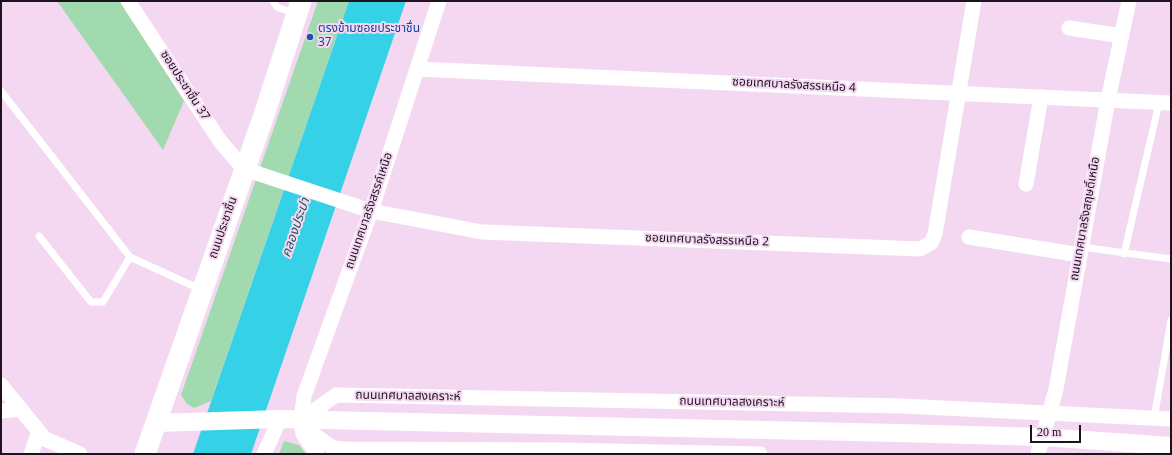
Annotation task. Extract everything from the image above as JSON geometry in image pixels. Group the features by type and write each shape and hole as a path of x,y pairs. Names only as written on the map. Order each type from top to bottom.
{"main road":[{"name":"ถนนประชาชื่น","path":"145,454 299,8"}],"street":[{"name":"ซอยประชาชื่น 37","path":"128,1 220,141 244,169"},
{"name":"ถนนเทศบาลรังสรรค์เหนือ","path":"301,420 304,396 371,211 439,1"},
{"name":"ซอยเทศบาลรังสรรเหนือ 2","path":"244,169 371,211 482,232 920,249 931,243 935,234 974,1"},
{"name":"ถนนเทศบาลรังสฤษดิ์เหนือ","path":"1041,446 1056,389 1108,100 1129,1"},
{"path":"1069,28 1122,36"},
{"name":"ซอยเทศบาลรังสรรเหนือ 4","path":"417,69 1165,103"},
{"path":"1026,184 1041,97"},
{"path":"969,237 1080,251"},
{"path":"1,385 45,439 80,454"},
{"name":"ถนนเทศบาลสงเคราะห์","path":"301,420 336,395 894,405 1050,412 1171,420"},
{"path":"1,411 21,409"},
{"path":"264,454 273,420"},
{"path":"301,420 312,434 333,448 345,450 760,454"},
{"path":"301,420 303,434 317,454"},
{"path":"156,423 301,420 1041,446 1171,446"},
{"path":"31,454 39,432"}],"lane":[{"path":"273,1 277,7 299,8"},
{"path":"1,91 130,257 202,290"},
{"path":"1124,254 1165,103"},
{"path":"39,236 91,302 103,302 130,257"},
{"path":"1080,251 1171,259"},
{"path":"1154,419 1171,320"}],"green space":[{"path":"57,1 120,1 184,101 163,150"},
{"path":"318,1 349,1 211,401 194,408 187,404 181,395"},
{"path":"284,441 299,445 306,454 279,454"}],"water":[{"name":"คลองประปา","path":"349,1 406,1 251,454 193,454"}],"place":[{"name":"ตรงข้ามซอยประชาชื่น 37","path":"310,37"}]}
